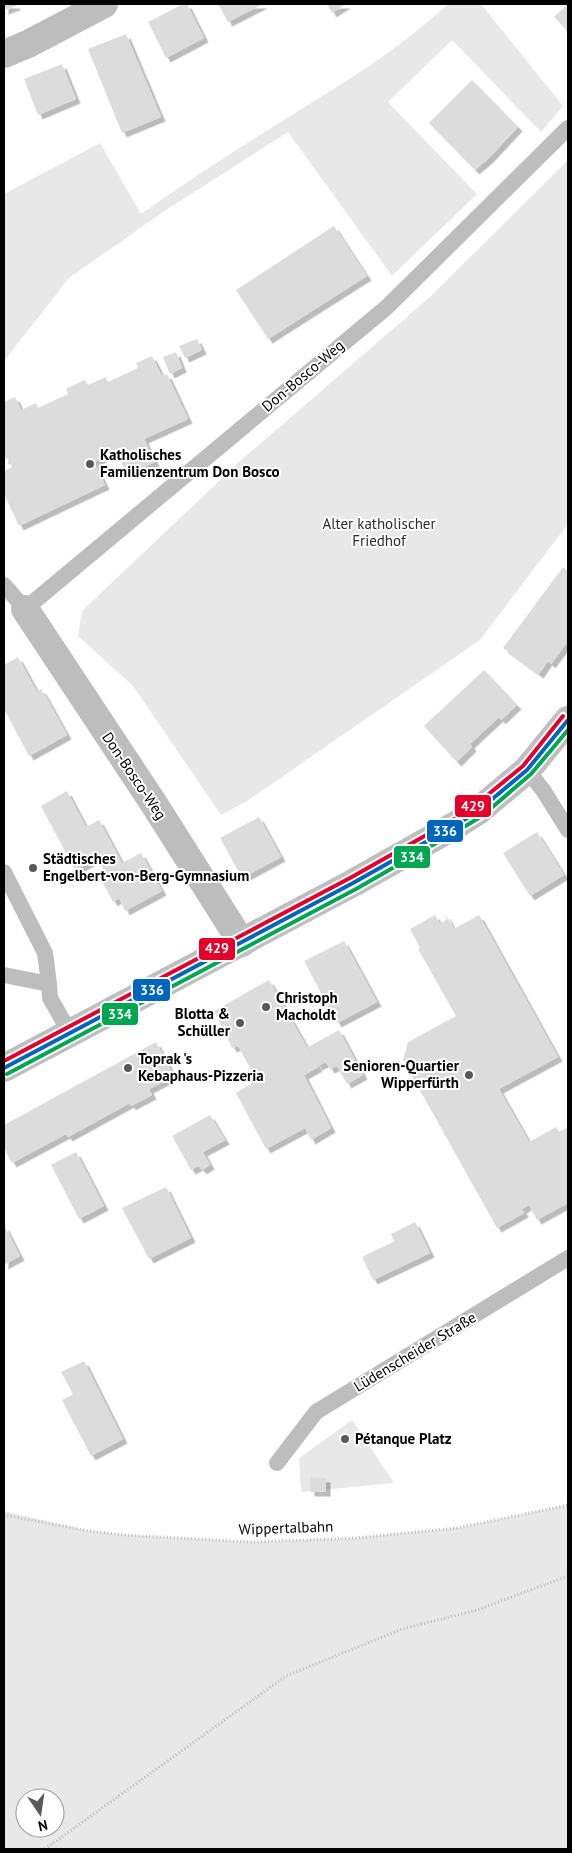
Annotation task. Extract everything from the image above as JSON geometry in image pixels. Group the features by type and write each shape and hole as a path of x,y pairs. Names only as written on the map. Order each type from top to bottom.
{"main road":[{"path":"4,1068 167,980 242,943 353,884 456,825 478,811 527,770 568,720"}],"street":[{"path":"4,54 28,44 104,4"},
{"name":"Don-Bosco-Weg","path":"25,610 154,804 242,943"}],"lane":[{"name":"Don-Bosco-Weg","path":"4,585 25,610 387,307 568,128"},
{"path":"527,770 568,830"},
{"path":"4,872 45,953 50,998 70,1033"},
{"path":"4,975 49,984"},
{"name":"Lüdenscheider Straße","path":"277,1463 316,1412 568,1258"}],"path":[{"name":"Wippertalbahn","path":"4,1515 89,1531 252,1542 355,1538 457,1528 568,1505"},
{"path":"45,1849 286,1676 402,1629 477,1610 568,1576"}],"green space":[{"path":"448,4 481,4 563,106 541,132 452,40 388,102 477,194 392,276 288,132 166,210 69,278 4,361 4,194 100,143 141,214 230,154 369,66 410,37"},
{"name":"Alter katholischer Friedhof","path":"568,160 568,524 480,640 247,801 221,815 133,686 78,636 82,611 239,462 431,296"},
{"name":"Pétanque Platz","path":"352,1420 394,1483 301,1492 299,1458"},
{"path":"568,1505 568,1849 4,1849 4,1511 89,1531 126,1535 252,1542 355,1538 457,1528"}],"building":[{"path":"4,4 15,4 16,6 4,10"},
{"path":"183,4 187,4 204,38 166,58 148,22"},
{"path":"218,4 263,4 228,22"},
{"path":"327,4 346,4 332,13"},
{"path":"568,4 568,31 554,17"},
{"path":"126,34 161,117 122,133 88,49"},
{"path":"62,64 76,99 38,115 24,79"},
{"path":"472,80 518,127 475,170 429,123"},
{"path":"334,226 367,276 268,339 236,290"},
{"path":"197,339 202,350 185,358 179,346"},
{"path":"176,352 182,368 170,374 163,357"},
{"name":"Katholisches Familienzentrum Don Bosco","path":"152,356 162,376 167,374 188,419 144,439 155,462 127,475 117,451 100,459 94,462 105,485 19,526 4,494 4,471 12,467 8,458 4,460 4,402 15,397 21,410 36,403 38,408 68,394 66,389 85,380 88,385 106,377 108,382 138,368 136,363"},
{"path":"563,567 568,571 568,641 551,664 548,661 539,674 503,648"},
{"path":"18,657 37,692 41,689 45,695 67,735 29,756 4,709 4,665"},
{"path":"484,670 517,705 501,720 499,717 470,744 472,747 457,762 424,726"},
{"path":"67,791 86,827 99,820 122,863 141,853 162,891 125,911 119,898 113,902 103,883 109,880 97,858 75,870 41,806"},
{"path":"259,817 281,857 242,878 220,838"},
{"path":"537,832 564,875 530,896 503,853"},
{"name":"Senioren-Quartier Wipperfürth","path":"435,915 440,924 447,919 446,915 454,929 479,915 558,1057 499,1089 529,1142 556,1127 559,1132 568,1127 568,1203 537,1220 529,1205 522,1209 524,1213 497,1228 403,1060 408,1042 456,1016 418,949 420,948 410,929"},
{"path":"344,941 377,1002 337,1023 304,961"},
{"path":"269,980 318,1067 304,1075 331,1128 311,1140 305,1128 266,1149 236,1093 257,1080 238,1046 232,1048 214,1011"},
{"path":"339,1030 363,1075 347,1084 337,1066 330,1069 326,1062 318,1066 308,1047"},
{"path":"156,1042 174,1076 149,1089 152,1095 131,1106 130,1103 68,1137 66,1134 12,1163 4,1148 4,1125"},
{"path":"210,1115 225,1140 203,1152 210,1165 202,1170 199,1166 191,1170 172,1136"},
{"path":"76,1152 104,1206 79,1219 51,1165"},
{"path":"166,1187 191,1238 149,1259 122,1208"},
{"path":"415,1222 430,1253 373,1280 362,1257 394,1241 391,1234"},
{"path":"4,1225 20,1256 4,1265"},
{"path":"84,1361 123,1439 91,1456 62,1400 73,1394 61,1372"},
{"path":"310,1477 326,1478 326,1492 310,1492"}],"transit line":[{"name":"429","path":"4,1061 350,878 453,820 474,806 523,766 563,716"},
{"name":"336","path":"4,1068 353,883 456,825 478,811 527,770 568,720"},
{"name":"334","path":"7,1074 356,889 482,816 531,774 568,730"}],"place":[{"name":"Katholisches Familienzentrum Don Bosco","path":"90,464"},
{"name":"Städtisches Engelbert-von-Berg-Gymnasium","path":"33,868"},
{"name":"Christoph Macholdt","path":"266,1007"},
{"name":"Blotta & Schüller","path":"240,1023"},
{"name":"Toprak 's Kebaphaus-Pizzeria","path":"128,1068"},
{"name":"Senioren-Quartier Wipperfürth","path":"469,1075"},
{"name":"Pétanque Platz","path":"345,1439"}]}
